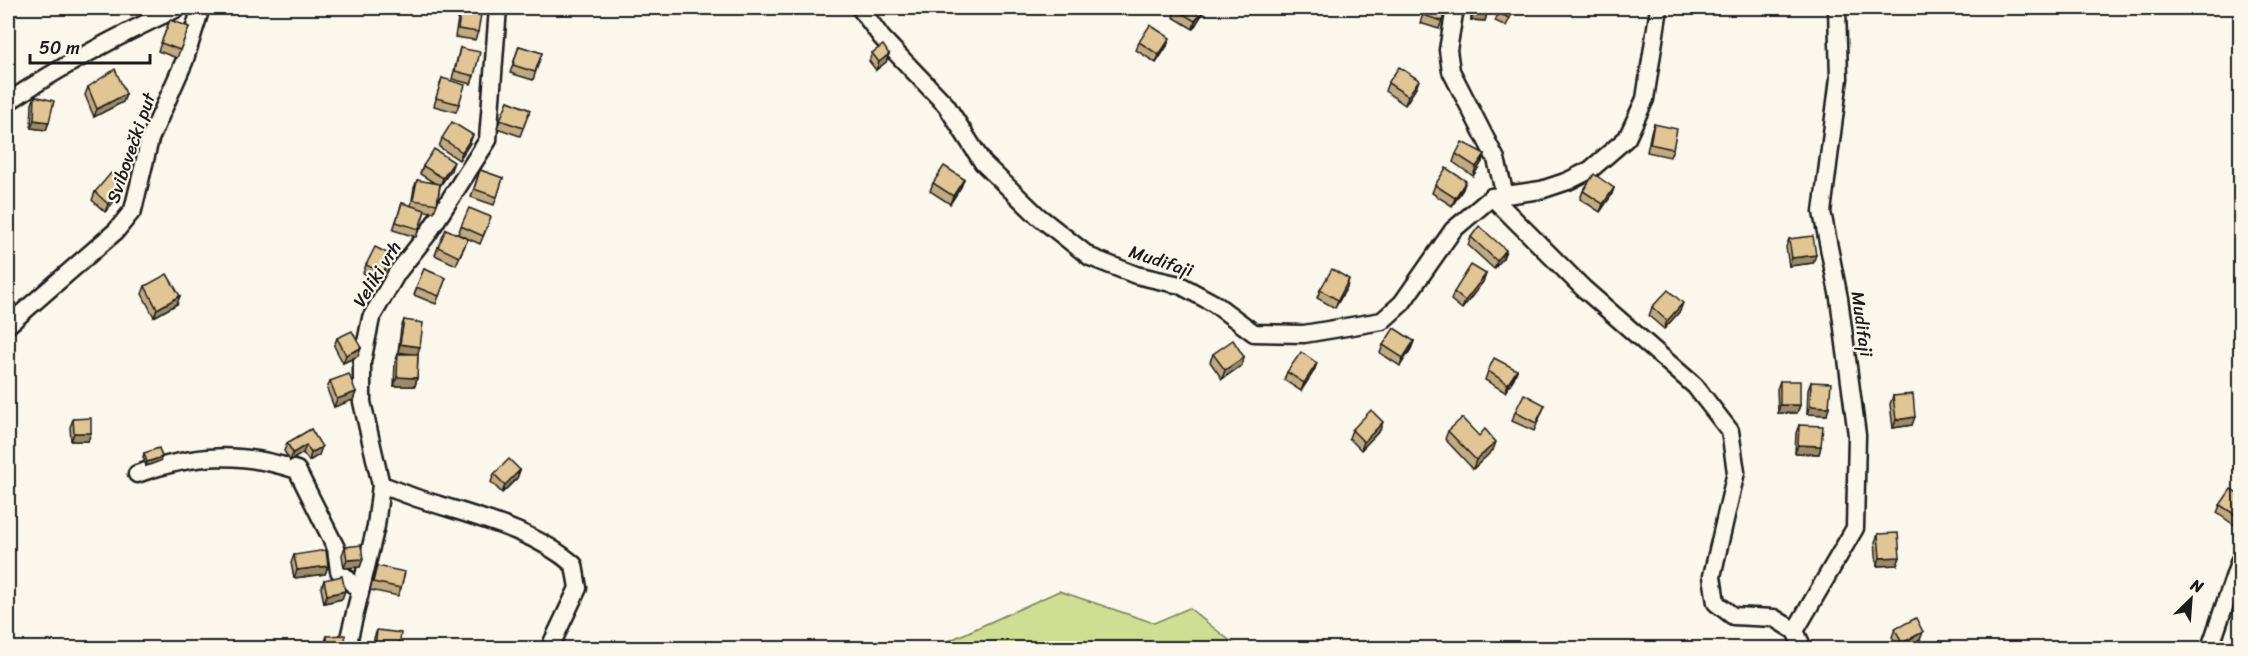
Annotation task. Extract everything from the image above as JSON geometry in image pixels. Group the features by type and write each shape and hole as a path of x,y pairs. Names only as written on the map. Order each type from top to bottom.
{"street":[{"path":"8,102 49,74 128,31 178,8"},
{"name":"Svibovečki put","path":"8,325 116,231 133,210 150,139 184,62 199,14 198,8"},
{"name":"Veliki vrh","path":"351,648 349,638 376,526 381,485 362,402 362,362 371,318 397,273 427,234 488,140 498,8"},
{"name":"Mudifaji","path":"860,8 882,38 945,105 983,164 1038,216 1090,257 1136,275 1180,285 1215,304 1254,333 1304,334 1382,321 1402,303 1453,230 1499,196"},
{"path":"1455,8 1448,50 1451,71 1496,159 1499,196 1583,288 1695,386 1730,431 1736,472 1712,576 1716,603 1733,616 1774,618 1795,631 1803,648"},
{"path":"1499,196 1540,190 1568,181 1590,170 1627,138 1645,99 1659,8"},
{"name":"Mudifaji","path":"1795,631 1855,528 1857,435 1839,298 1822,212 1839,78 1837,8"},
{"path":"137,474 162,465 202,458 237,456 269,460 297,470 336,548 339,571 354,585 361,588"},
{"path":"381,485 556,549 574,565 578,588 551,645"},
{"path":"2210,648 2241,560"}],"green space":[{"path":"1059,591 1154,623 1189,608 1239,648 933,648"}],"building":[{"path":"461,8 482,8 478,32 458,29"},
{"path":"1176,8 1205,8 1195,21"},
{"path":"1425,8 1446,8 1442,21 1423,15"},
{"path":"1474,8 1488,8 1487,13 1474,12"},
{"path":"1501,8 1515,8 1509,18 1498,13"},
{"path":"170,20 189,27 180,50 161,43"},
{"path":"1150,25 1170,38 1159,55 1139,42"},
{"path":"883,45 889,54 879,62 872,53"},
{"path":"519,46 542,53 535,72 513,65"},
{"path":"460,48 480,52 474,76 455,71"},
{"path":"1399,67 1419,80 1408,96 1388,83"},
{"path":"115,69 126,94 97,109 88,87"},
{"path":"442,78 465,85 459,104 436,98"},
{"path":"35,96 54,101 49,122 34,120"},
{"path":"508,101 530,110 523,128 500,120"},
{"path":"452,122 473,135 462,152 442,138"},
{"path":"1654,124 1677,129 1673,149 1650,144"},
{"path":"1462,142 1485,154 1476,167 1456,154"},
{"path":"434,149 454,162 443,178 423,166"},
{"path":"944,166 964,179 953,196 933,183"},
{"path":"1446,168 1466,181 1455,198 1435,185"},
{"path":"480,170 503,178 497,197 474,189"},
{"path":"111,173 124,185 108,204 95,192"},
{"path":"1594,174 1614,188 1603,204 1583,191"},
{"path":"417,180 440,184 437,204 413,200"},
{"path":"402,203 425,210 419,229 396,222"},
{"path":"469,208 491,217 483,236 461,226"},
{"path":"1479,226 1506,250 1497,261 1471,237"},
{"path":"446,229 468,239 459,257 438,247"},
{"path":"1813,236 1816,255 1792,258 1789,239"},
{"path":"375,247 391,255 383,273 366,265"},
{"path":"1471,265 1486,274 1465,301 1454,292"},
{"path":"424,269 446,278 439,296 416,287"},
{"path":"1332,269 1349,279 1338,300 1320,290"},
{"path":"167,274 180,296 157,309 145,286"},
{"path":"1668,290 1683,303 1667,321 1652,307"},
{"path":"404,320 423,323 420,347 400,344"},
{"path":"1394,328 1414,341 1403,358 1383,345"},
{"path":"352,331 361,348 346,355 337,338"},
{"path":"1233,340 1244,357 1225,370 1213,354"},
{"path":"1301,352 1317,363 1304,383 1287,372"},
{"path":"398,354 418,354 417,378 397,377"},
{"path":"1494,358 1517,370 1508,384 1488,371"},
{"path":"349,374 356,392 337,399 330,381"},
{"path":"1780,381 1800,381 1800,405 1780,405"},
{"path":"1811,382 1831,383 1829,407 1810,406"},
{"path":"1524,394 1545,405 1536,423 1515,412"},
{"path":"1913,394 1915,417 1896,420 1893,396"},
{"path":"1371,410 1383,422 1364,442 1352,430"},
{"path":"91,418 91,433 74,433 73,419"},
{"path":"1462,418 1479,436 1485,429 1496,442 1476,460 1448,431"},
{"path":"1799,425 1823,426 1821,446 1798,445"},
{"path":"311,429 322,447 311,453 306,445 293,453 287,443"},
{"path":"159,448 162,457 147,462 144,453"},
{"path":"509,459 520,470 505,485 494,474"},
{"path":"2231,489 2241,495 2240,518 2220,505"},
{"path":"1898,533 1900,557 1880,558 1878,534"},
{"path":"361,545 363,559 347,560 345,547"},
{"path":"326,550 328,566 297,570 294,555"},
{"path":"377,566 405,572 401,588 373,582"},
{"path":"342,576 345,591 327,595 324,580"},
{"path":"1916,618 1923,632 1902,643 1895,629"},
{"path":"377,630 401,633 399,648 375,648"},
{"path":"345,635 346,648 328,648 327,636"}]}
